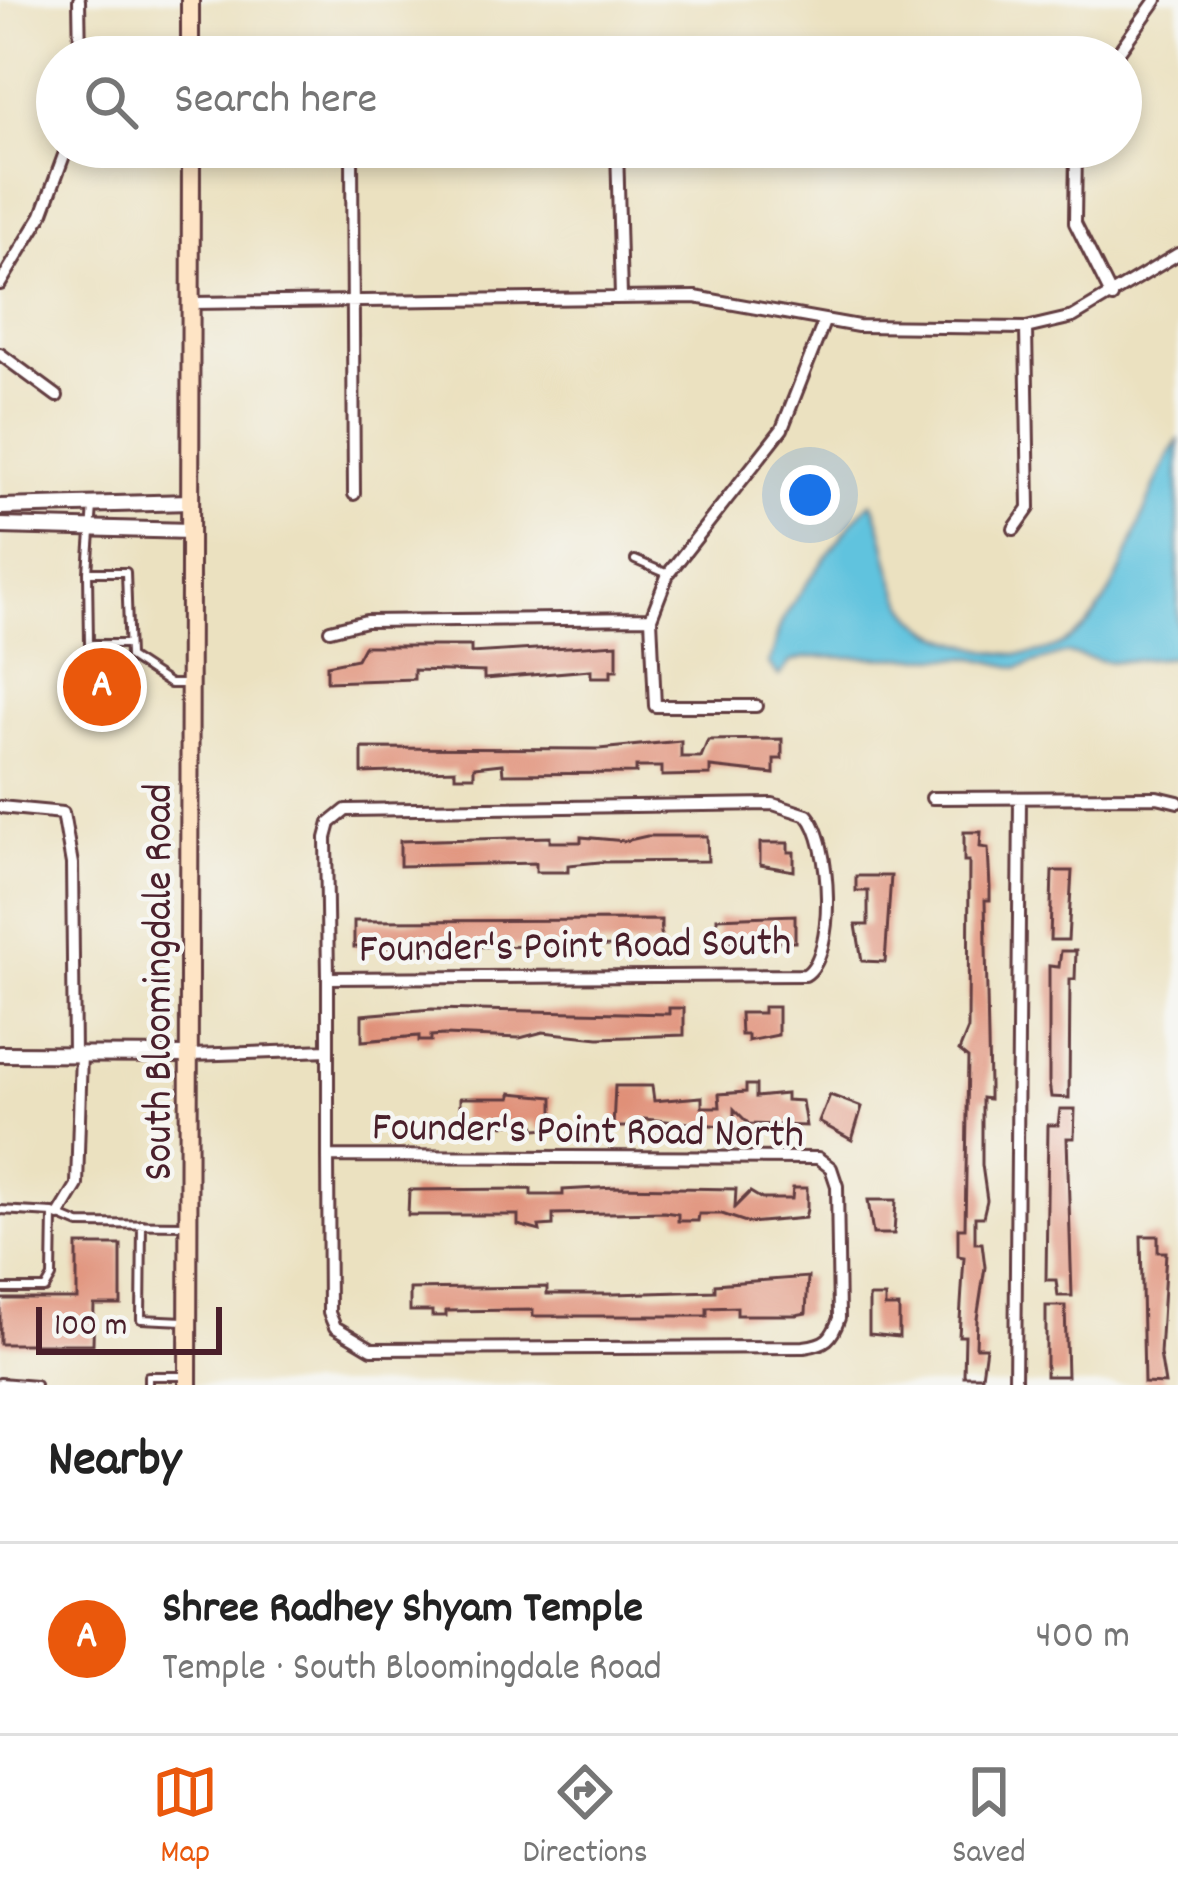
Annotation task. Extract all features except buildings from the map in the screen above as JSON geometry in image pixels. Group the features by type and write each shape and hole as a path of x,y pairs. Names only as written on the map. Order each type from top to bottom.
{"main road":[{"path":"190,0 190,36"},
{"name":"South Bloomingdale Road","path":"188,1381 191,168"}],"street":[{"path":"80,0 80,36"},
{"path":"1129,36 1156,0"},
{"path":"0,284 42,215 59,168"},
{"path":"352,168 354,494"},
{"path":"618,168 621,297"},
{"path":"1076,168 1076,223 1112,297"},
{"path":"192,303 621,297 733,300 824,322 893,329 1026,328 1060,321 1112,297 1178,254"},
{"path":"757,706 655,706 650,619 668,574 782,430 824,322"},
{"path":"1014,529 1029,508 1026,328"},
{"path":"0,354 57,396"},
{"path":"0,507 191,502"},
{"path":"0,526 191,531"},
{"path":"330,630 366,621 650,619"},
{"path":"932,798 1157,797 1178,802"},
{"path":"1015,1385 1020,798"},
{"name":"Founder's Point Road South","path":"773,804 807,815 821,837 825,949 816,968 805,975 328,978 327,830 346,810 773,804"},
{"path":"0,807 67,809 77,1185 56,1214"},
{"path":"328,978 328,1156"},
{"path":"0,1054 328,1050"},
{"name":"Founder's Point Road North","path":"328,1156 818,1158 831,1168 837,1186 838,1318 833,1336 822,1345 804,1347 372,1349 335,1327 329,1313 328,1156"}],"lane":[{"path":"93,503 89,644 126,644"},
{"path":"634,560 668,574"},
{"path":"88,572 126,572 129,657 170,684 191,684"},
{"path":"0,1210 56,1214 79,1224 190,1225"},
{"path":"0,1289 45,1289 52,1277 56,1214"},
{"path":"142,1224 141,1319 188,1321"},
{"path":"148,1385 148,1376 188,1381"},
{"path":"0,1382 36,1385"}],"water":[{"path":"1178,441 1178,657 1108,662 1066,653 1018,668 975,658 807,657 790,662 779,676 768,663 794,603 872,502 901,597 926,627 982,649 1028,654 1064,643 1091,620 1112,588"}],"place":[{"name":"Shree Radhey Shyam Temple","path":"102,687"}]}
